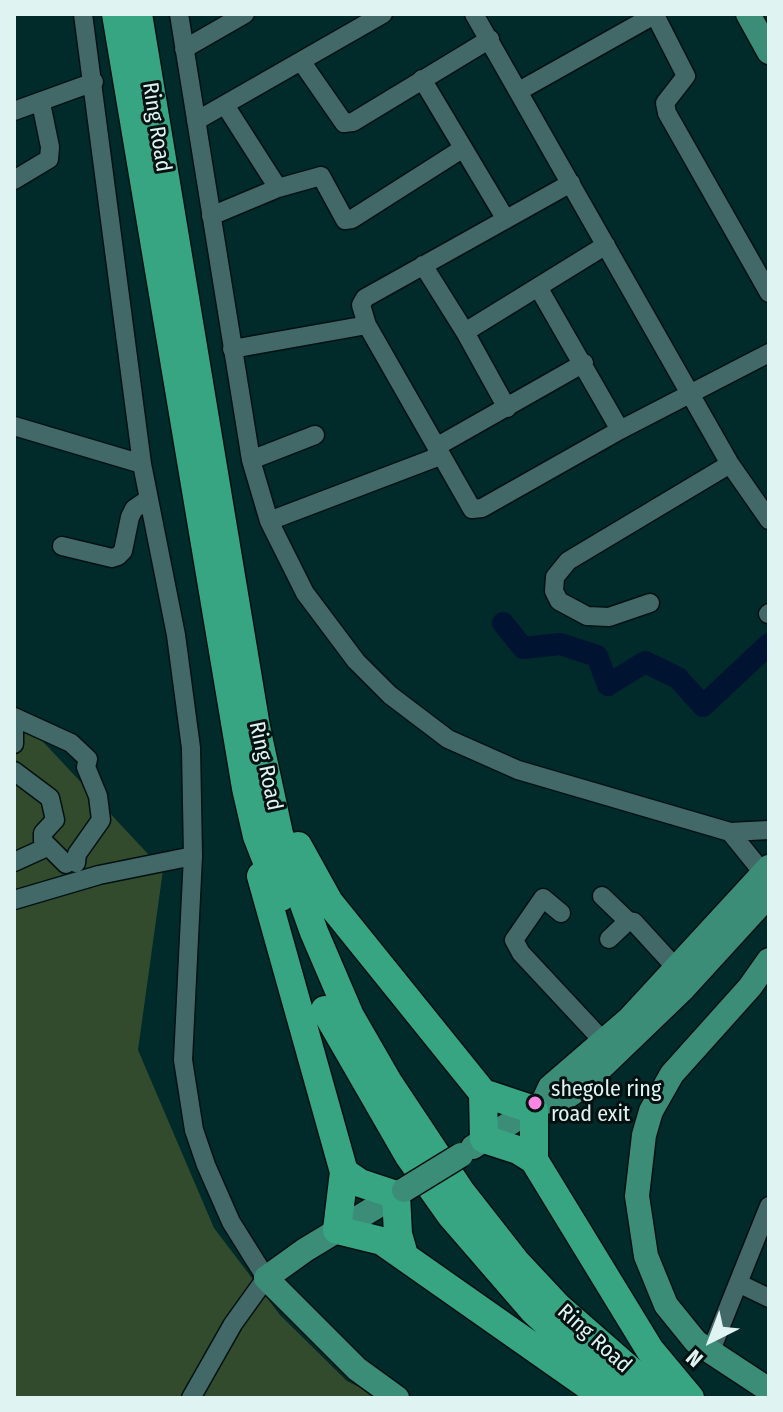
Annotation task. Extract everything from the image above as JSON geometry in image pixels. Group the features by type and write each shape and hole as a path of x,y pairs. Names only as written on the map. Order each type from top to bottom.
{"highway":[{"name":"Ring Road","path":"116,14 224,668 257,836 324,1008 409,1156 450,1214 503,1279 628,1398"},
{"name":"Ring Road","path":"138,14 256,727 287,862 329,972 388,1082 461,1192 515,1261 599,1346 662,1398"},
{"path":"269,776 301,854 329,902 483,1093 484,1139 518,1150 534,1160 650,1350 690,1398"},
{"path":"257,836 260,872 344,1172 337,1230 382,1241 607,1398"},
{"path":"483,1093 538,1106 534,1160"},
{"path":"344,1172 360,1183 400,1192 398,1234 404,1255"}],"main road":[{"path":"748,14 769,52"},
{"path":"538,1106 550,1087 604,1042 768,879"},
{"path":"397,1398 357,1369 266,1278 337,1230 538,1106 562,1100 623,1050 768,879"},
{"path":"769,960 750,987 672,1074 651,1111 640,1152 637,1196 646,1256 666,1305 681,1325 710,1353 769,1390"}],"street":[{"path":"83,14 147,500 176,635 185,700 193,789 193,856 183,1060 192,1118 215,1187 251,1260 266,1278 233,1324 191,1398"},
{"path":"179,14 251,460 281,552 332,632 382,687 421,721 478,755 518,770 730,832 769,830"},
{"path":"184,49 245,14"},
{"path":"196,121 383,14"},
{"path":"474,14 730,464 769,520"},
{"path":"519,91 656,14 686,76 665,103 667,113 769,293"},
{"path":"301,61 344,123 353,122 490,39"},
{"path":"422,79 505,218"},
{"path":"14,111 94,82"},
{"path":"14,180 49,159 50,147 41,103"},
{"path":"225,105 278,188"},
{"path":"211,216 278,188 321,176 339,213 345,220 352,219 462,149"},
{"path":"571,183 365,298 361,305 367,325 438,452 476,511 620,430 769,353"},
{"path":"465,332 606,245"},
{"path":"423,265 507,408"},
{"path":"538,287 620,430"},
{"path":"232,349 367,325"},
{"path":"269,521 438,452 584,363"},
{"path":"14,426 142,464"},
{"path":"251,460 315,435"},
{"path":"650,603 609,617 587,616 559,601 554,591 555,577 568,561 730,464"},
{"path":"62,546 112,558 118,556 123,551 130,517 147,500"},
{"path":"14,744 14,717 71,743 85,753 86,767 98,796 101,820 71,864 49,877 45,892"},
{"path":"14,771 39,788 54,807 55,820 42,837 47,847 71,864 99,875"},
{"path":"730,832 768,879"},
{"path":"14,862 47,847"},
{"path":"14,900 99,875 193,856"},
{"path":"602,896 628,921 634,922 677,969"},
{"path":"561,913 543,898 514,940 521,953 604,1042"},
{"path":"609,939 628,921"},
{"path":"710,1353 769,1206"},
{"path":"738,1283 769,1298"}],"green space":[{"path":"14,718 34,732 163,870 138,1050 214,1228 280,1315 347,1381 381,1398 14,1398"}],"waterway":[{"path":"503,623 523,648 560,644 597,656 608,685 645,662 678,678 703,706 769,644"}],"place":[{"name":"shegole ring road exit","path":"535,1103"}]}
